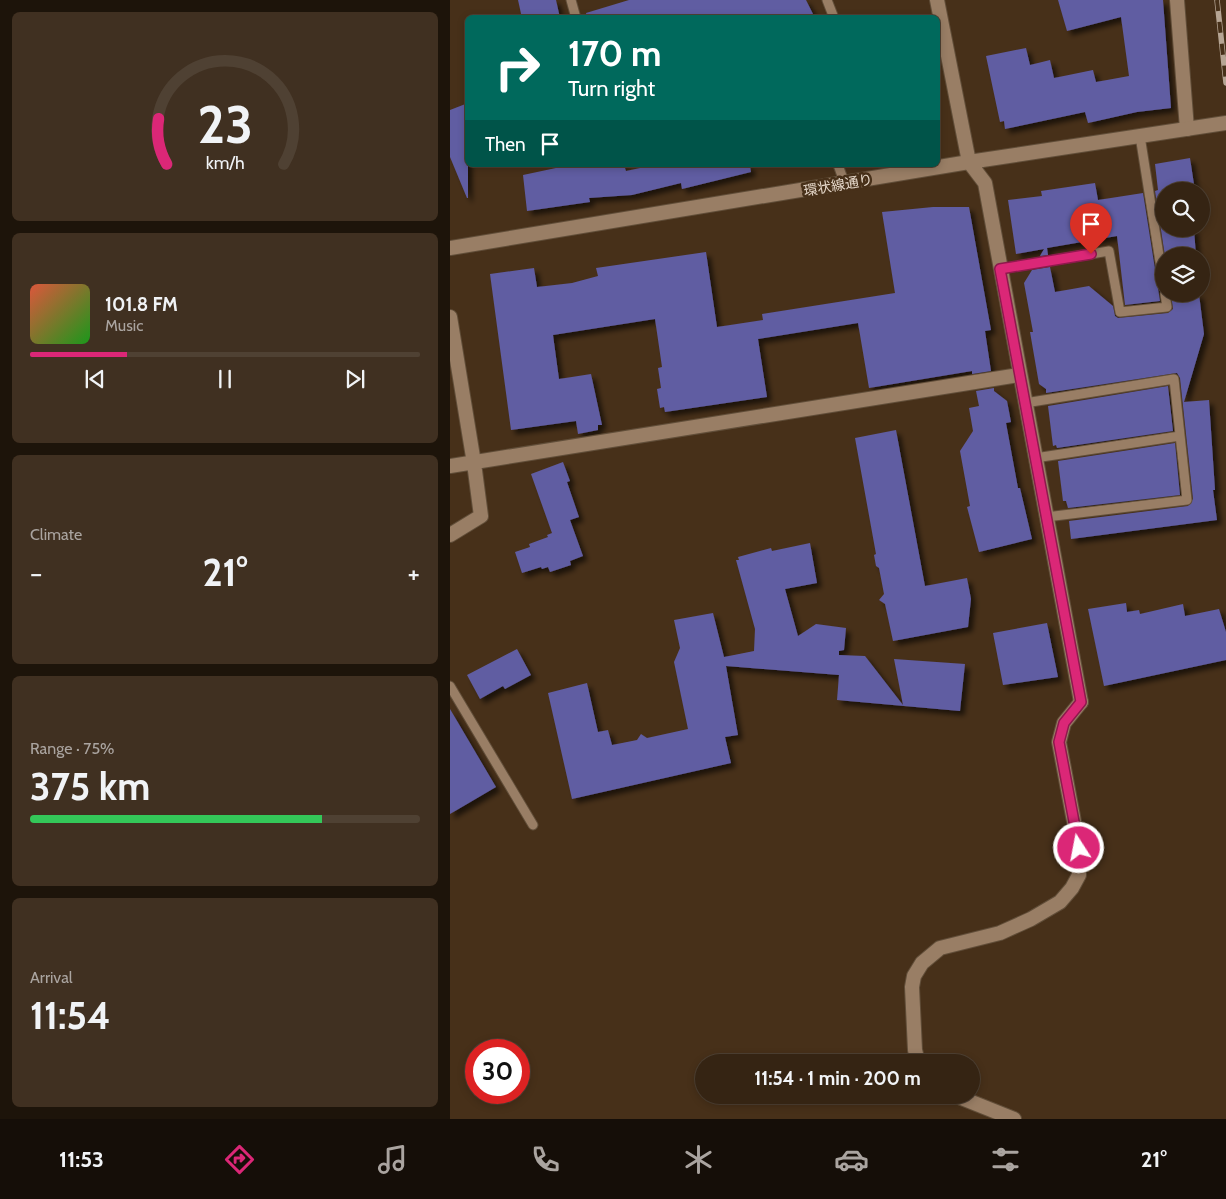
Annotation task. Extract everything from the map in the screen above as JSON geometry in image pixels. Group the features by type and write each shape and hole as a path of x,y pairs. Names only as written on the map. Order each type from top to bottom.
{"street":[{"path":"937,0 940,15"},
{"path":"1177,0 1187,129"},
{"path":"916,1054 912,987 914,976 922,963 940,948 1000,933 1031,919 1060,902 1072,888 1079,875 1079,848 1059,742 1064,723 1081,702 985,183 969,162 940,15"},
{"name":"環状線通り","path":"450,248 969,162 1226,123"},
{"path":"450,317 481,516 450,536"},
{"path":"450,466 1019,375"},
{"path":"976,1104 1014,1119"}],"lane":[{"path":"571,0 575,15"},
{"path":"827,0 833,15"},
{"path":"1140,136 1158,247"},
{"path":"839,167 845,184"},
{"path":"1000,269 1109,251 1120,312 1167,307 1166,302"},
{"path":"1025,403 1174,379 1187,500 1046,517"},
{"path":"1035,458 1180,436"},
{"path":"450,686 533,826"}],"building":[{"path":"518,0 556,0 559,15 521,15"},
{"path":"629,0 806,0 814,15 586,15 586,13"},
{"path":"1058,0 1163,0 1171,108 1137,112 1088,123 1085,112 1005,129 1004,121 1000,122 986,56 1026,48 1030,65 1050,60 1054,78 1093,70 1096,82 1129,76 1121,17 1067,31"},
{"path":"465,104 465,167 468,167 468,198 450,157 450,110"},
{"path":"1190,158 1194,182 1157,182 1155,164"},
{"path":"561,167 625,167 626,171 645,167 750,167 751,172 682,189 681,183 632,195 589,198 590,202 527,211 523,175"},
{"path":"1095,183 1098,200 1143,193 1155,269 1155,302 1125,305 1117,236 1047,248 1048,255 1040,256 1044,249 1016,254 1008,200 1042,196 1041,191"},
{"path":"933,207 969,207 991,330 985,331 991,371 972,374 972,371 869,388 858,323 758,339 767,397 665,412 664,407 660,408 657,389 661,388 658,368 662,367 655,319 553,335 559,379 591,374 602,425 598,425 598,430 578,434 576,421 511,430 490,274 534,268 537,287 572,283 598,276 596,268 706,252 717,327 763,320 762,314 895,293 882,212"},
{"path":"1162,237 1195,237 1195,247 1164,247"},
{"path":"1050,267 1055,292 1089,286 1113,306 1115,316 1118,318 1168,313 1173,309 1172,302 1200,302 1204,334 1184,402 1209,400 1215,490 1213,490 1217,520 1071,539 1069,521 1188,506 1193,499 1180,378 1177,373 1046,393 1046,389 1039,384 1030,332 1033,332 1024,283 1032,270"},
{"path":"1168,386 1173,431 1057,448 1056,445 1053,446 1048,406"},
{"path":"994,388 994,391 1007,401 1011,422 1006,423 1018,488 1020,488 1032,539 979,552 967,507 970,506 960,451 973,431 969,408 979,406 976,391"},
{"path":"896,430 925,586 967,578 971,599 968,627 893,641 885,604 879,600 884,594 879,568 876,566 874,555 876,554 855,438"},
{"path":"1175,443 1180,495 1068,508 1066,501 1063,501 1058,461"},
{"path":"563,462 570,481 567,482 579,517 570,520 583,556 570,561 571,565 550,572 548,567 542,569 541,567 522,573 515,552 530,547 529,544 548,537 547,535 552,533 531,474"},
{"path":"810,543 817,583 785,589 798,636 816,624 846,628 844,650 839,651 839,655 865,656 903,705 894,659 965,664 960,711 837,700 839,675 726,666 738,735 725,737 731,763 572,799 548,693 587,683 598,732 608,730 612,745 637,740 641,734 647,738 688,729 674,662 680,648 674,620 713,613 724,657 754,651 755,629 736,560 739,560 738,557 771,548 772,551"},
{"path":"1126,603 1127,612 1139,610 1140,614 1183,604 1185,616 1219,609 1226,632 1226,660 1104,686 1088,609"},
{"path":"1047,623 1058,677 1003,685 993,633"},
{"path":"517,649 531,675 505,689 503,686 480,699 467,675"},
{"path":"450,709 496,787 450,814"}],"railway":[{"path":"1217,0 1226,83"}],"route":[{"path":"1079,848 1059,742 1064,723 1081,702 1000,269 1091,254"}]}
